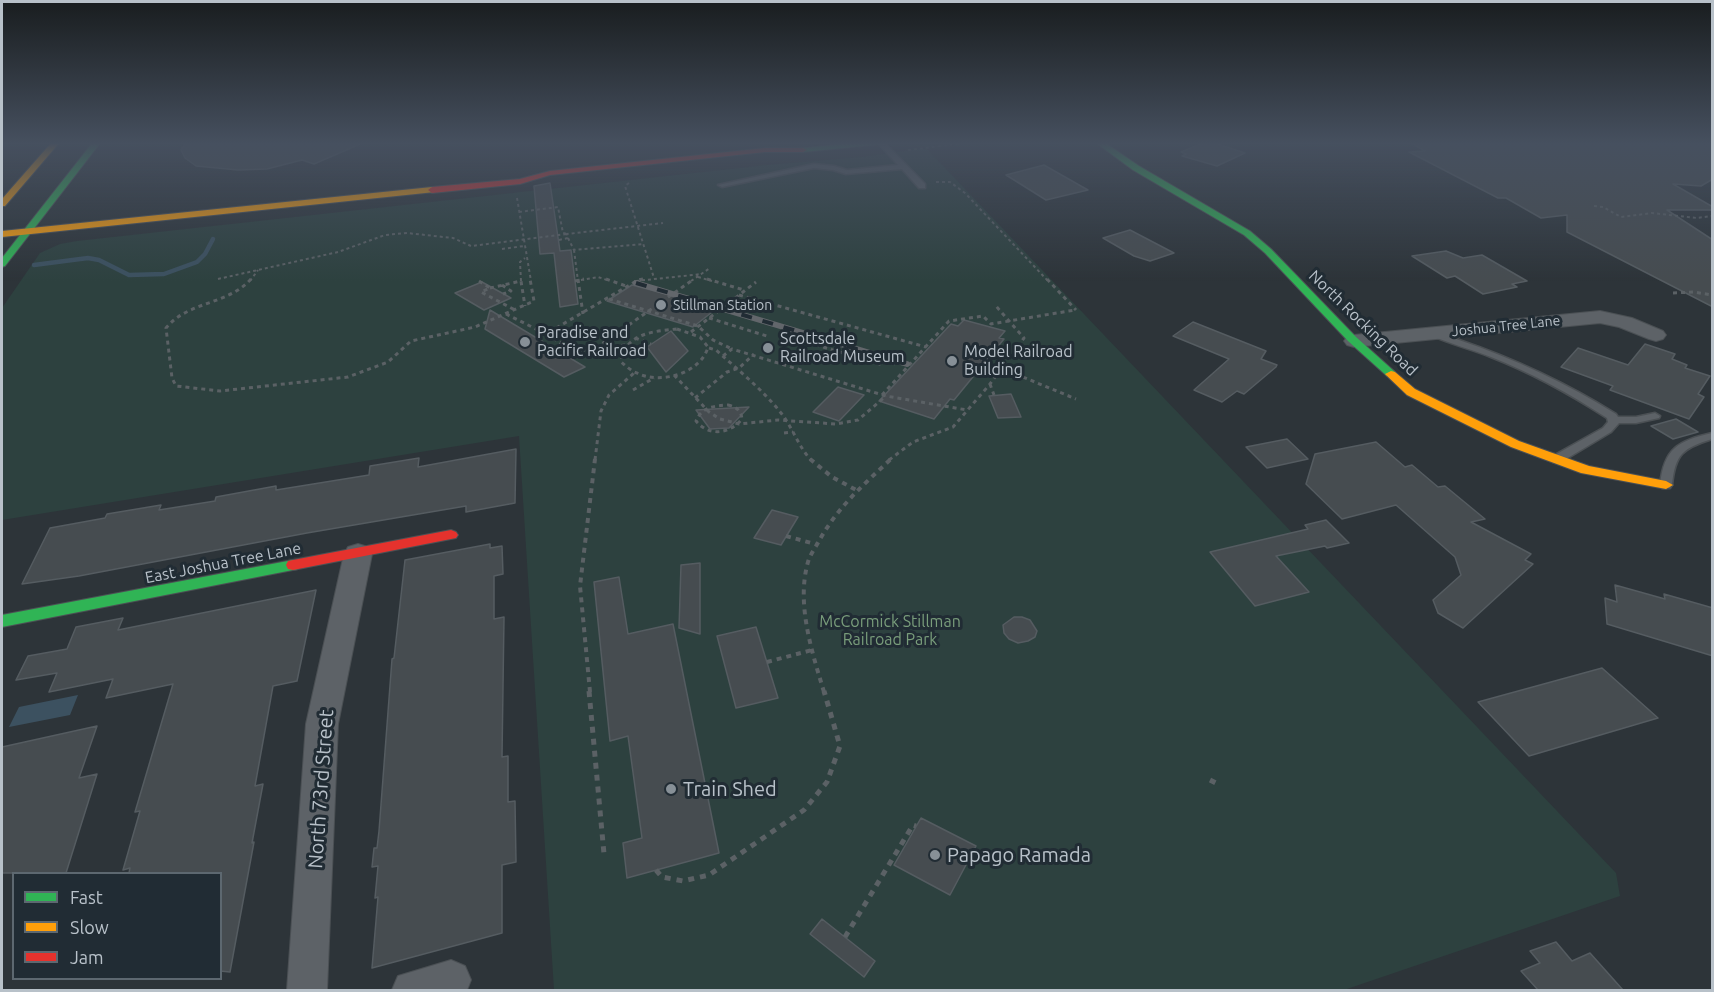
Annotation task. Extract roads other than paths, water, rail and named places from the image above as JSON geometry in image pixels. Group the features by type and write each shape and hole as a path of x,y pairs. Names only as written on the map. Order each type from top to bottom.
{"main road":[{"path":"2,204 16,188"},
{"path":"2,264 61,188"},
{"path":"2,234 494,188"},
{"name":"North Rocking Road","path":"1171,188 1247,233 1276,257 1354,341 1411,392 1515,444 1586,470 1666,485"},
{"name":"East Joshua Tree Lane","path":"2,621 451,535"}],"street":[{"name":"Joshua Tree Lane","path":"1354,341 1600,317 1625,322 1656,335"},
{"name":"North 73rd Street","path":"308,990 322,724 358,554"},
{"path":"412,990 452,980"}],"lane":[{"path":"1433,333 1451,342 1492,354 1532,371 1612,416 1614,423 1607,430 1557,459"},
{"path":"1613,420 1636,420 1655,416"},
{"path":"1666,485 1670,458 1679,449 1713,436"}],"water":[{"path":"78,695 70,715 9,727 19,707"}],"waterway":[{"path":"34,265 88,258 99,260 129,275 164,274 197,262 205,254 213,239"}],"railway":[{"path":"636,283 907,364"}],"place":[{"name":"Stillman Station","path":"661,305"},
{"name":"Paradise and Pacific Railroad","path":"525,342"},
{"name":"Scottsdale Railroad Museum","path":"768,348"},
{"name":"Model Railroad Building","path":"952,361"},
{"name":"Train Shed","path":"671,789"},
{"name":"Papago Ramada","path":"935,855"}],"park label":[{"name":"McCormick Stillman Railroad Park","path":"890,631"}]}
